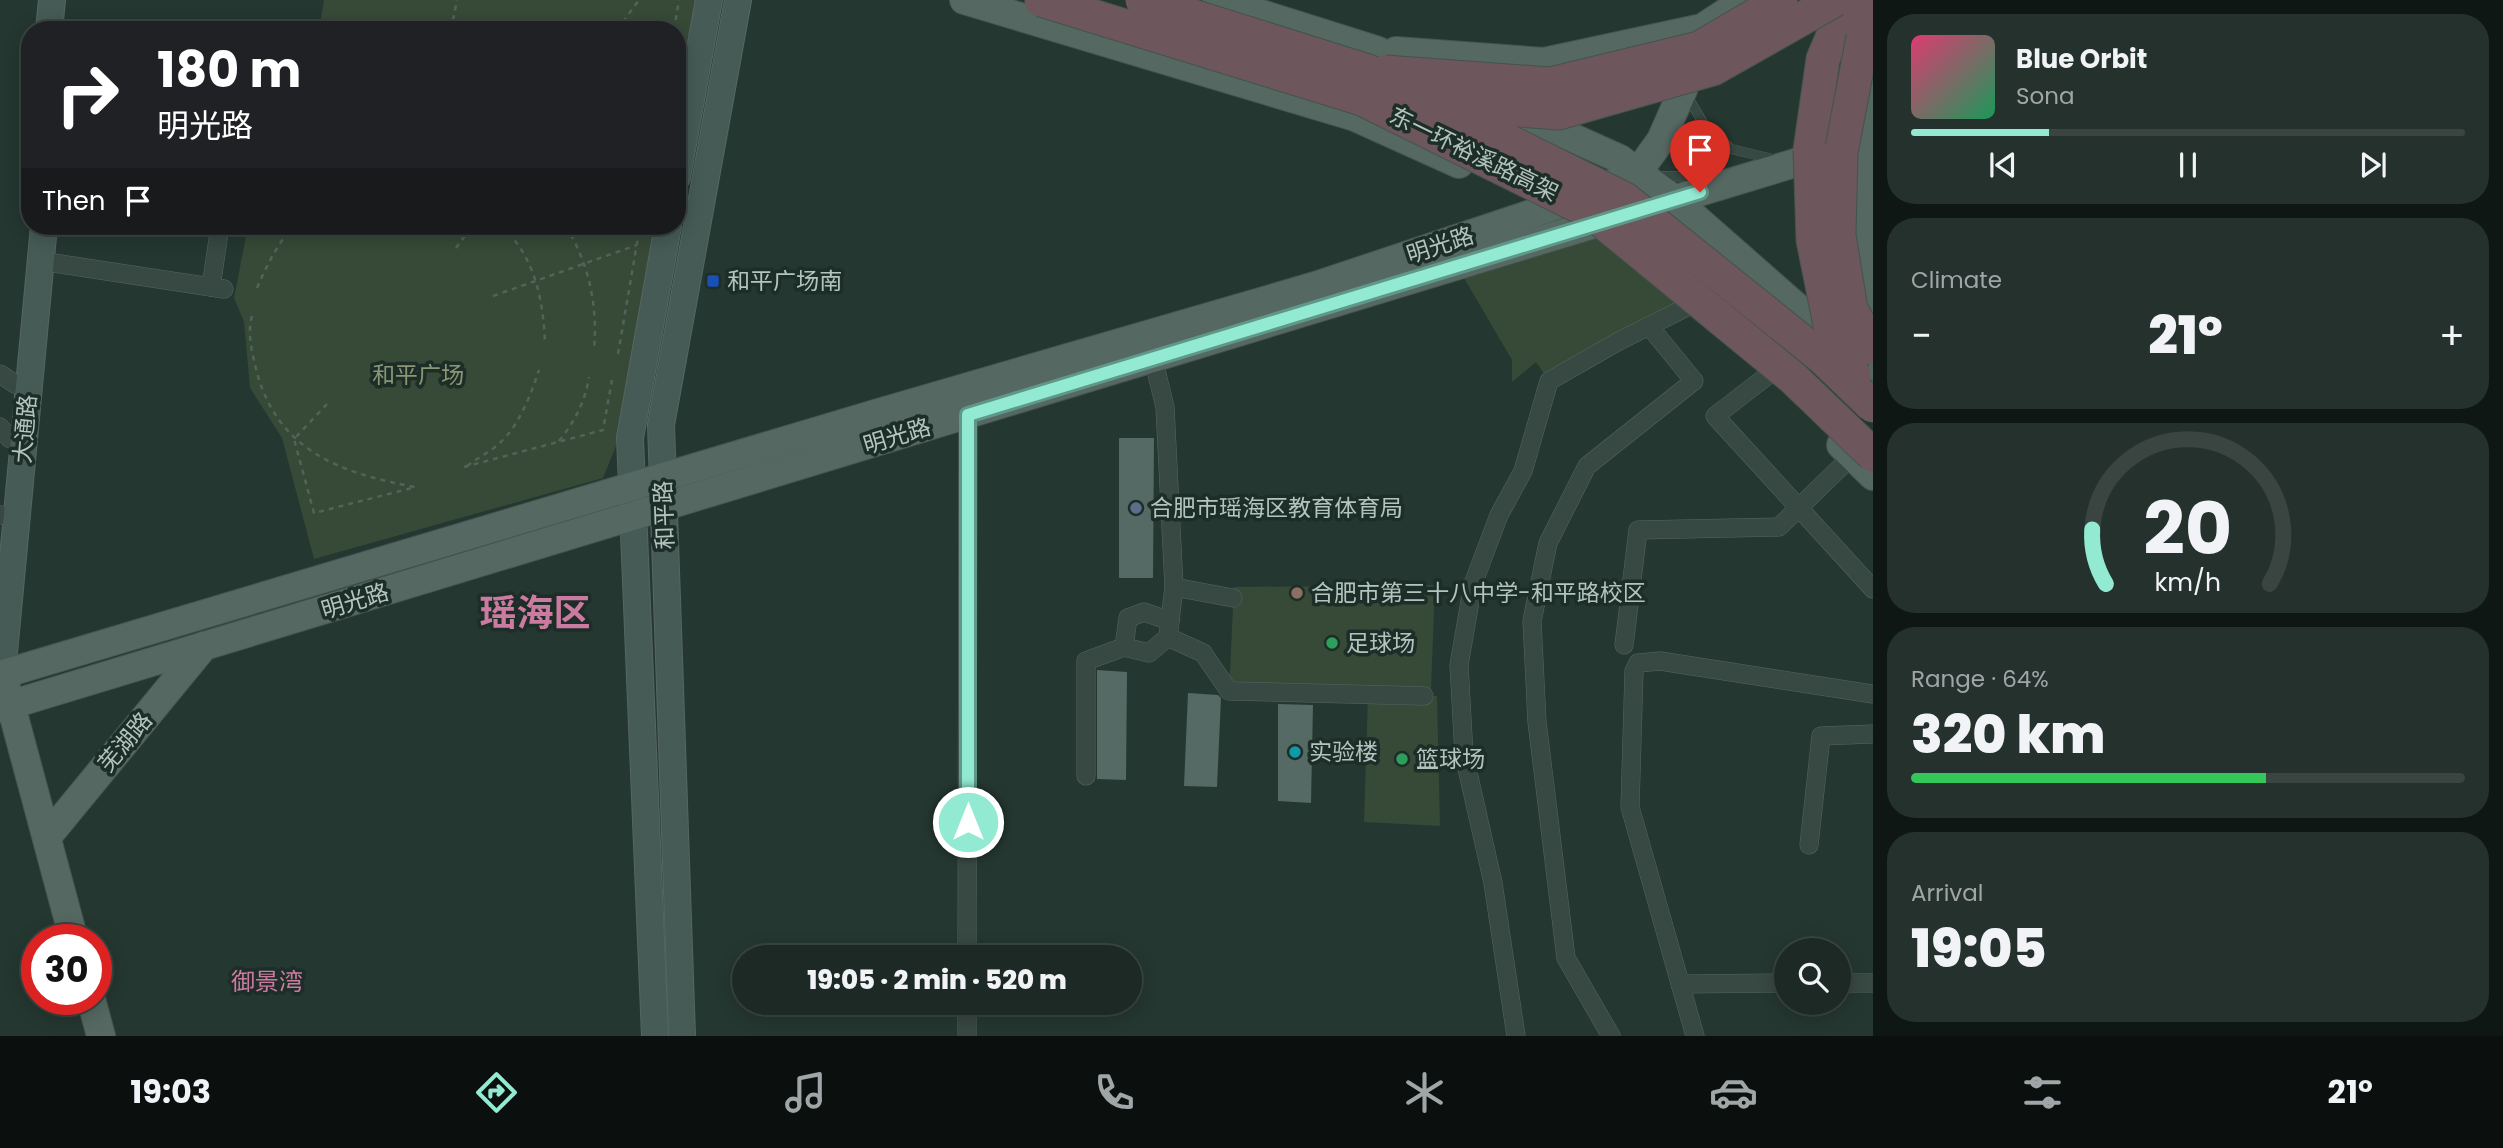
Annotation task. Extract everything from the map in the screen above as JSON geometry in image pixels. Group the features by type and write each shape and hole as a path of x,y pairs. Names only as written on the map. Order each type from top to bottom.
{"highway":[{"name":"东一环裕溪路高架","path":"1041,0 1369,73 1592,213 1793,378 1863,455"},
{"name":"东一环裕溪路高架","path":"1142,0 1369,73 1625,199 1823,358 1873,406"},
{"path":"1369,73 1550,84 1699,48 1781,0"},
{"path":"1369,73 1559,113 1713,69 1835,0"},
{"path":"1848,0 1823,59 1821,72 1810,150 1814,240 1832,335 1873,413"},
{"path":"1873,12 1863,37 1841,153 1839,235 1851,309 1873,348"}],"main road":[{"path":"50,21 52,0"},
{"path":"63,21 65,0"},
{"path":"686,127 709,0"},
{"name":"和平路","path":"682,1036 662,425 738,0"},
{"path":"964,0 1355,117 1576,218 1863,455 1873,476"},
{"path":"1217,0 1369,73 1620,159 1637,175 1675,200 1873,374"},
{"path":"1369,73 1544,62 1702,28 1745,0"},
{"path":"1637,175 1661,140 1683,90 1702,28"},
{"path":"1873,83 1861,228 1871,293 1873,374"},
{"name":"明光路","path":"4,714 204,646 1795,164 1869,132"},
{"name":"明光路","path":"1,674 1315,286 1553,207 1637,175"},
{"name":"大通路","path":"0,545 8,379 29,235"},
{"name":"大通路","path":"1,674 43,235"},
{"name":"和平路","path":"655,1036 630,439 666,235"},
{"name":"芜湖路","path":"47,837 204,646"},
{"path":"1,674 4,714 52,924"},
{"path":"4,714 47,837 70,924"},
{"path":"75,1015 81,1036"},
{"path":"95,1015 101,1036"}],"street":[{"path":"41,261 218,288 220,235"},
{"path":"1516,1036 1493,883 1464,755 1458,665 1473,584 1499,515 1523,471 1549,382 1685,308"},
{"path":"1611,1036 1566,958 1537,722 1532,621 1548,542 1587,466 1694,382 1650,326"},
{"path":"1086,776 1086,661 1124,647 1149,653 1169,629 1174,586 1165,407 1153,358"},
{"path":"1767,376 1715,416 1873,589"},
{"path":"967,945 968,415"},
{"path":"1624,645 1638,530 1779,527 1863,455"},
{"path":"1174,586 1233,597"},
{"path":"1124,647 1128,618 1144,612 1203,653 1229,691 1424,696"},
{"path":"1695,1036 1630,807 1634,671 1638,663 1660,661 1873,694"},
{"path":"1809,845 1821,736 1873,734"},
{"path":"1680,984 1774,983"},
{"path":"1851,983 1873,983"},
{"path":"967,1015 967,1036"}],"lane":[{"path":"1683,90 1705,126 1731,149 1795,164"},
{"path":"1497,176 1536,176"},
{"path":"1550,176 1750,177"}],"path":[{"path":"453,21 457,0"},
{"path":"624,21 639,0"},
{"path":"676,21 679,0"},
{"path":"257,288 272,256 287,235"},
{"path":"456,248 465,235"},
{"path":"512,235 528,259 536,281 543,310 545,343"},
{"path":"570,235 584,264 593,297 596,325 594,350"},
{"path":"618,354 639,235"},
{"path":"493,296 637,245"},
{"path":"252,316 252,351 259,380 272,410 294,439 328,463 372,479 415,487 314,513 294,439"},
{"path":"539,370 531,396 498,445 464,467 603,429 612,380"},
{"path":"559,442 573,423 586,397 589,377"},
{"path":"294,439 327,404"}],"green space":[{"path":"324,0 697,0 686,60 686,21 320,21"},
{"path":"1586,227 1685,308 1549,381 1536,362 1512,382 1512,360 1457,266"},
{"name":"和平广场","path":"246,235 654,235 616,446 603,478 314,559 282,438 250,388 244,322 234,298"},
{"name":"足球场","path":"1435,585 1431,689 1229,691 1234,587"},
{"name":"篮球场","path":"1368,695 1437,696 1440,826 1364,822"}],"building":[{"name":"合肥市瑶海区教育体育局","path":"1119,438 1154,438 1153,578 1119,578"},
{"path":"1097,670 1127,672 1126,780 1097,779"},
{"path":"1188,693 1218,695 1221,698 1217,787 1184,786"},
{"name":"实验楼","path":"1278,704 1313,705 1311,803 1278,801"}],"place":[{"name":"和平广场南","path":"713,281"},
{"name":"合肥市瑶海区教育体育局","path":"1136,508"},
{"name":"合肥市第三十八中学-和平路校区","path":"1297,593"},
{"name":"足球场","path":"1332,643"},
{"name":"实验楼","path":"1295,752"},
{"name":"篮球场","path":"1402,759"}],"district":[{"name":"瑶海区","path":"535,613"},
{"name":"御景湾","path":"267,981"}],"route":[{"path":"968,822 968,415 1700,192"}]}
